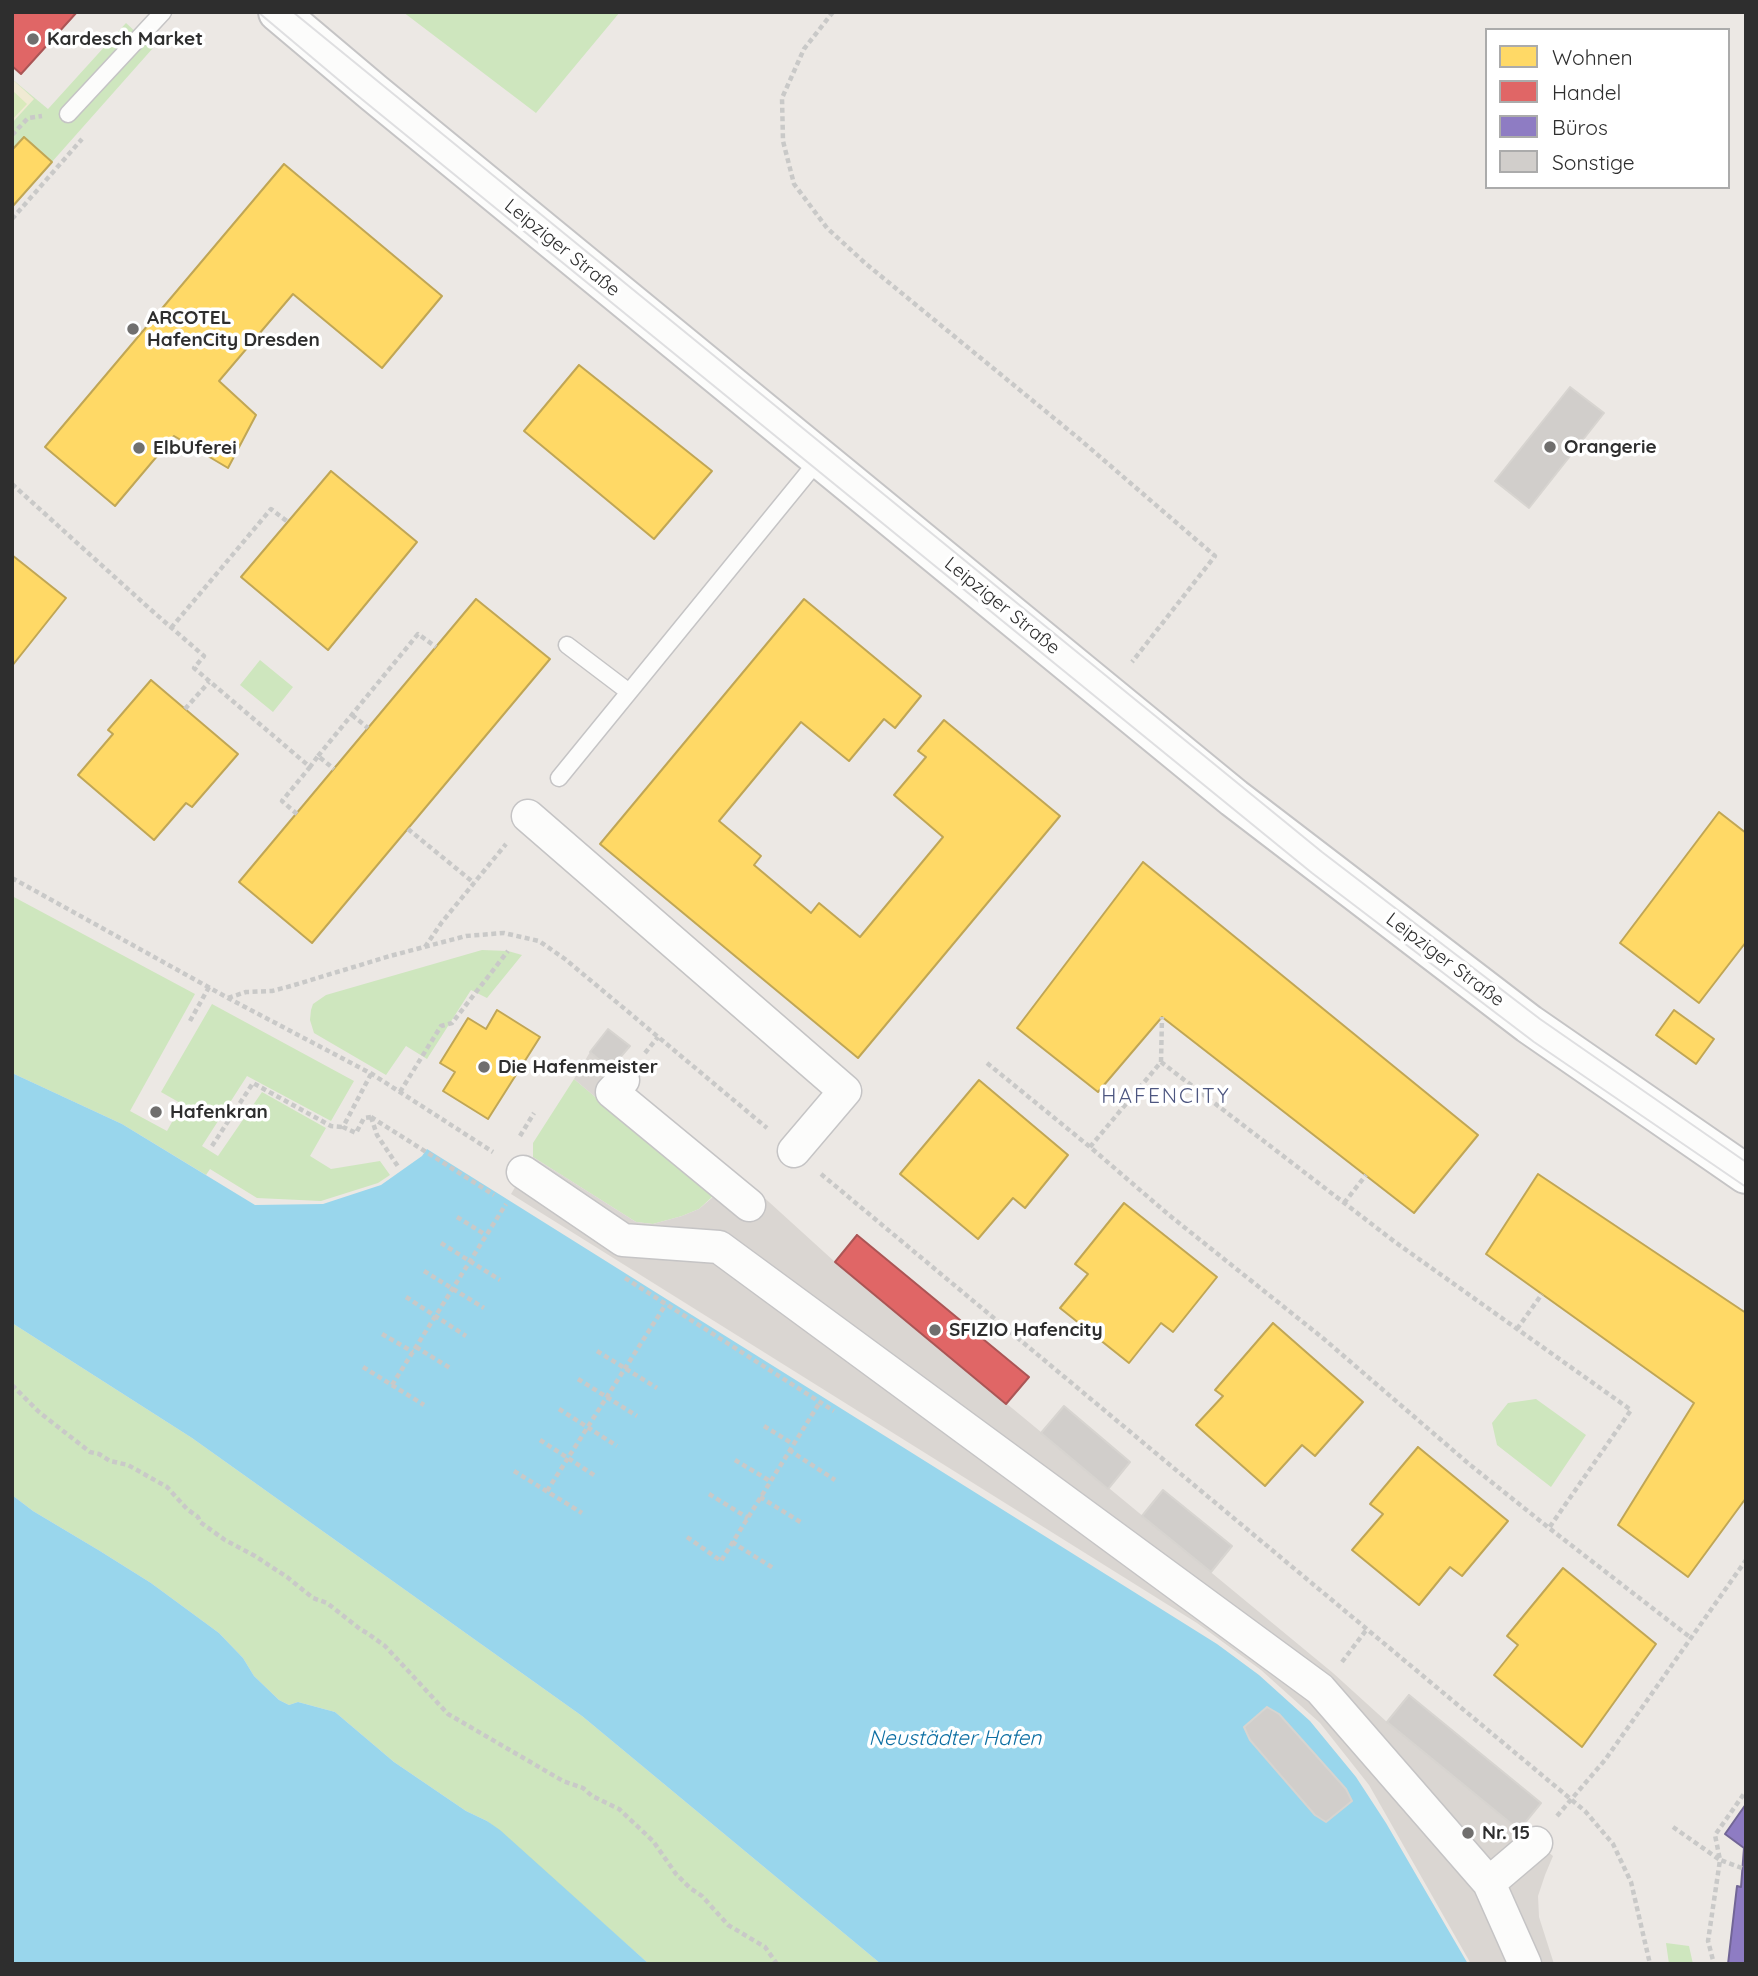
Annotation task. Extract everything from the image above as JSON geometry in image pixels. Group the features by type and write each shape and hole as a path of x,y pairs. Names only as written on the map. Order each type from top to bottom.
{"main road":[{"name":"Leipziger Straße","path":"278,12 1293,844 1529,1024 1746,1174"}],"street":[{"path":"528,816 845,1091 794,1151"},
{"path":"624,1080 612,1092 754,1199 719,1247"},
{"path":"523,1172 623,1241 719,1247 1327,1681 1489,1883 1525,1964"},
{"path":"1489,1883 1536,1843"}],"lane":[{"path":"68,114 163,12"},
{"path":"559,778 820,458"},
{"path":"567,645 629,692"}],"path":[{"path":"834,12 804,50 782,98 783,141 794,184 827,228 865,264 1077,437 1215,556 1107,693"},
{"path":"12,484 204,656 194,668 310,767"},
{"path":"171,628 271,509 288,522"},
{"path":"297,814 282,801 418,634 436,647"},
{"path":"185,709 209,682"},
{"path":"352,715 368,728"},
{"path":"318,756 334,769"},
{"path":"425,947 528,816"},
{"path":"408,829 474,883"},
{"path":"12,878 228,998 372,1074 523,1172"},
{"path":"228,998 246,992 272,991 466,936 504,933 539,941 565,959 1585,1811 1613,1844 1631,1882 1650,1964"},
{"path":"400,1092 442,1026 452,1023 508,951"},
{"path":"190,1021 209,987"},
{"path":"1090,1147 1161,1062 1162,1017"},
{"path":"1161,1062 1344,1203 1631,1410 1549,1528"},
{"path":"987,1063 1169,1215 1324,1339 1469,1464 1691,1638"},
{"path":"343,1127 372,1074"},
{"path":"212,1146 253,1083 331,1126 343,1127 355,1133 364,1118 371,1117 384,1125"},
{"path":"371,1117 377,1135 399,1168"},
{"path":"1344,1203 1366,1175"},
{"path":"392,1385 506,1203"},
{"path":"457,1217 486,1235"},
{"path":"441,1242 500,1280"},
{"path":"424,1271 484,1308"},
{"path":"1517,1329 1542,1294"},
{"path":"406,1297 466,1336"},
{"path":"547,1491 666,1304"},
{"path":"382,1334 450,1368"},
{"path":"597,1351 656,1388"},
{"path":"363,1367 424,1405"},
{"path":"578,1379 637,1416"},
{"path":"12,1385 39,1412 90,1452 128,1465 167,1487 200,1522 287,1577 313,1598 327,1604 367,1633 384,1646 448,1714 563,1781 583,1788 592,1796 619,1809 653,1841 676,1874 690,1888 702,1896 728,1925 765,1947 777,1964"},
{"path":"687,1537 721,1561 820,1402"},
{"path":"559,1409 617,1446"},
{"path":"764,1426 793,1444"},
{"path":"540,1440 597,1477"},
{"path":"789,1450 835,1480"},
{"path":"735,1460 770,1481"},
{"path":"514,1471 582,1513"},
{"path":"709,1494 748,1518"},
{"path":"760,1497 802,1523"},
{"path":"732,1542 773,1568"},
{"path":"1559,1814 1605,1760 1746,1560"},
{"path":"1327,1681 1367,1629"},
{"path":"1714,1964 1708,1941 1720,1860 1714,1835 1746,1791"},
{"path":"1673,1827 1720,1860 1742,1868"}],"green space":[{"path":"403,12 620,12 536,113"},
{"path":"126,23 153,48 12,207 12,79 48,109"},
{"path":"12,90 27,104 12,120"},
{"path":"260,660 293,687 273,712 240,685"},
{"path":"12,896 195,994 130,1111 167,1131 182,1104 161,1092 212,1004 354,1081 331,1121 247,1076 202,1146 218,1156 262,1092 326,1128 310,1156 331,1169 380,1161 390,1175 378,1183 321,1201 257,1198 210,1169 206,1175 122,1124 12,1073"},
{"path":"482,950 508,951 522,955 487,998 471,990 427,1059 406,1046 386,1075 314,1033 310,1020 311,1010 313,1004 326,995"},
{"path":"574,1079 713,1196 699,1209 682,1216 653,1224 636,1222 533,1157 533,1143"},
{"path":"12,1323 192,1438 582,1716 881,1964 649,1964 487,1821 466,1811 394,1762 335,1712 298,1702 289,1705 279,1700 254,1676 243,1658 219,1633 151,1583 33,1511 12,1495"},
{"path":"1536,1399 1586,1435 1551,1487 1497,1445 1492,1423 1508,1403"},
{"path":"1666,1943 1689,1946 1693,1964 1669,1964"}],"sand":[{"path":"12,79 34,99 12,123"}],"shaded area":[{"path":"590,1052 758,1192 835,1262 1333,1673 1387,1722 1553,1856 1538,1896 1539,1917 1554,1964 1471,1964 1369,1785 1320,1723 1261,1670 1197,1623 511,1194 533,1157 636,1222 653,1224 682,1216 699,1209 713,1197 574,1079"}],"water":[{"name":"Neustädter Hafen","path":"12,1073 122,1124 255,1205 323,1204 381,1185 422,1156 427,1149 1217,1644 1259,1675 1310,1721 1356,1777 1386,1823 1468,1964 881,1964 582,1716 192,1438 12,1323"},
{"path":"12,1495 33,1511 151,1583 219,1633 243,1658 254,1676 279,1700 289,1705 298,1702 335,1712 394,1762 466,1811 500,1830 649,1964 12,1964"}],"building: Wohnen":[{"path":"24,137 52,162 12,207 12,150"},
{"path":"284,164 442,296 382,368 293,294 219,381 256,415 228,468 174,436 115,506 45,447"},
{"path":"579,365 712,471 654,539 524,431"},
{"path":"331,471 417,542 328,650 241,577"},
{"path":"12,555 66,598 12,666"},
{"path":"476,599 550,659 312,943 239,882"},
{"path":"804,599 921,696 895,728 884,719 849,761 801,722 719,821 761,856 754,865 811,913 819,903 860,937 943,837 894,795 926,757 918,751 944,720 1060,816 858,1058 600,844"},
{"path":"151,680 238,754 192,807 186,803 154,840 78,775 113,734 108,730"},
{"path":"1719,812 1746,833 1746,942 1699,1003 1620,943"},
{"path":"1143,862 1478,1135 1414,1213 1162,1017 1098,1092 1017,1028"},
{"name":"Die Hafenmeister","path":"497,1010 540,1037 488,1119 443,1091 455,1072 440,1063 468,1018 486,1029"},
{"path":"1674,1010 1714,1039 1696,1064 1656,1035"},
{"path":"979,1080 1068,1155 1025,1208 1013,1198 978,1239 900,1174"},
{"path":"1538,1174 1746,1313 1746,1498 1688,1577 1618,1525 1694,1403 1486,1254"},
{"path":"1124,1203 1217,1277 1173,1332 1161,1323 1129,1363 1060,1308 1088,1274 1075,1264"},
{"path":"1273,1323 1363,1402 1315,1456 1302,1445 1265,1486 1196,1425 1223,1396 1215,1390"},
{"path":"1418,1447 1508,1521 1462,1576 1450,1567 1419,1605 1352,1550 1383,1514 1370,1504"},
{"path":"1563,1568 1656,1644 1582,1747 1494,1675 1518,1645 1507,1636"}],"building: Handel":[{"name":"Kardesch Market","path":"12,12 77,12 21,74 12,66"},
{"path":"857,1235 1029,1377 1006,1404 835,1262"}],"building: Büros":[{"path":"1746,1804 1746,1964 1728,1964 1737,1886 1741,1887 1744,1848 1725,1834"}],"building: Sonstige":[{"name":"Orangerie","path":"1570,387 1604,413 1529,508 1495,481"},
{"path":"608,1029 630,1046 610,1069 590,1052"},
{"path":"1064,1406 1130,1462 1108,1489 1041,1433"},
{"path":"1163,1490 1232,1546 1211,1572 1142,1516"},
{"path":"1409,1695 1541,1803 1519,1830 1387,1722"},
{"path":"1267,1707 1279,1714 1346,1789 1352,1801 1326,1822 1315,1815 1250,1740 1244,1727"}],"tram line":[{"path":"258,12 1312,873 1534,1042 1746,1187"},
{"path":"293,12 1322,852 1540,1019 1746,1162"}],"place":[{"name":"Kardesch Market","path":"33,39"},
{"name":"ARCOTEL HafenCity Dresden","path":"133,329"},
{"name":"Orangerie","path":"1550,447"},
{"name":"ElbUferei","path":"139,448"},
{"name":"Die Hafenmeister","path":"484,1067"},
{"name":"Hafenkran","path":"156,1112"},
{"name":"SFIZIO Hafencity","path":"935,1330"},
{"name":"Nr. 15","path":"1468,1833"}],"district":[{"name":"HAFENCITY","path":"1166,1097"}]}
